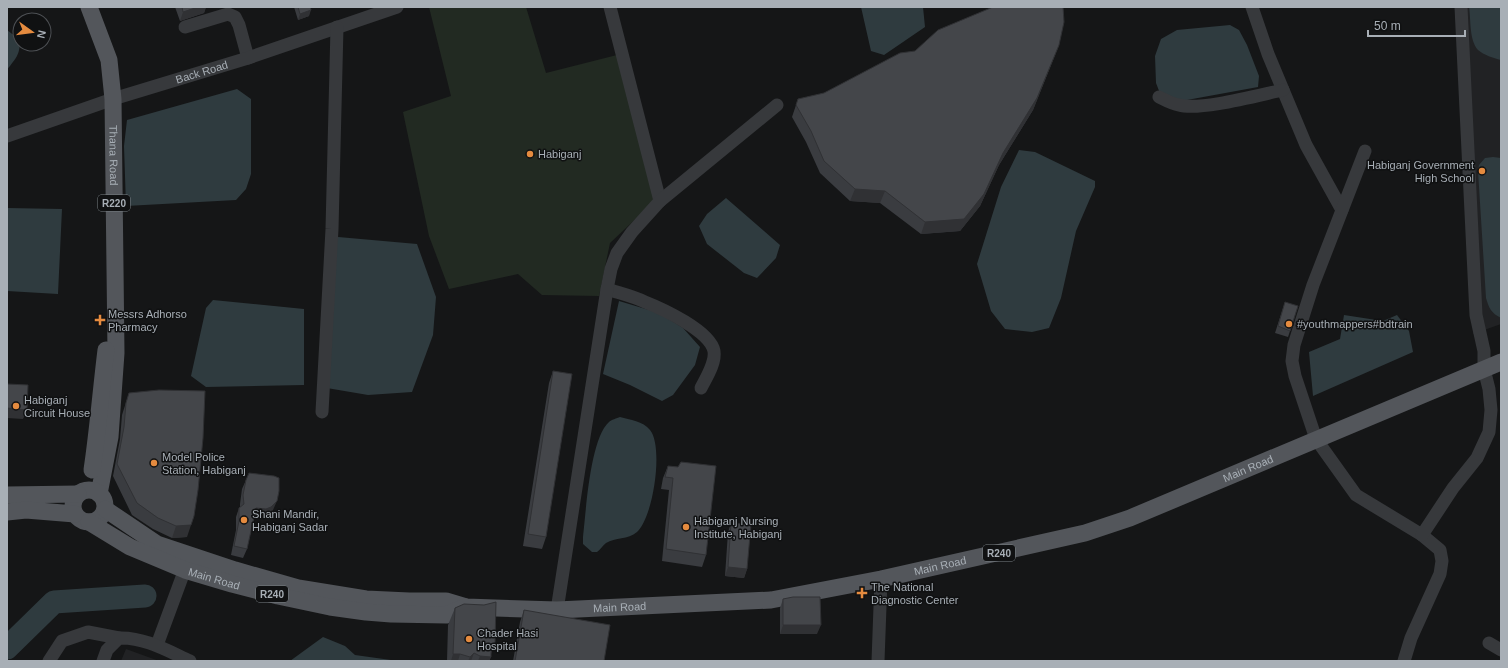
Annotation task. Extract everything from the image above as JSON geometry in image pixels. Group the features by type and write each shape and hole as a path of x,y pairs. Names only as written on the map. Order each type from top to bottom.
{"main road":[{"name":"R220","path":"89,7 109,60 113,98"},
{"name":"Thana Road","path":"82,518 73,503 75,498 93,496 110,437 116,353 113,98"},
{"name":"Main Road","path":"93,496 157,544 188,563 232,584 330,607 391,614 446,615 466,607 557,610 771,600 880,579 1086,533 1130,518 1501,362"},
{"path":"7,496 93,496 99,519 82,518"},
{"name":"Main Road","path":"7,512 26,510 82,518 130,547 188,563"}],"street":[{"name":"Back Road","path":"7,136 113,98 248,58 397,7"},
{"path":"610,7 660,201"},
{"path":"1252,7 1268,54 1306,145 1342,210"},
{"path":"1422,535 1453,488 1476,458 1489,432 1491,410 1489,389 1484,369 1484,350 1476,315 1460,7"},
{"path":"185,27 228,14 235,17 239,25 248,58"},
{"path":"322,412 332,229 337,27"},
{"path":"1159,97 1178,105 1208,105 1283,90"},
{"path":"557,610 607,289 611,269 617,253 632,232 660,201 777,105"},
{"path":"1365,151 1313,285 1294,345 1292,361 1295,376 1316,439 1356,495 1422,535 1440,550 1442,562 1440,574 1411,638 1404,661"},
{"path":"607,289 645,301 678,318 704,335 712,344 714,352 712,363 701,388"},
{"path":"157,645 188,563"},
{"path":"878,661 880,579"},
{"path":"48,661 62,641 88,632 119,638 128,637 157,645 190,661"},
{"path":"103,661 106,650 119,638"},
{"path":"1489,644 1501,650"}],"shaded area":[{"name":"Habiganj","path":"429,7 526,7 546,73 617,55 660,196 610,243 599,296 542,295 518,274 449,289 429,236 403,112 451,96"},
{"path":"861,7 923,7 925,27 884,55 871,51"},
{"name":"Habiganj Government High School","path":"1455,7 1501,7 1501,324 1473,334"},
{"path":"1469,7 1501,7 1501,60 1483,53 1475,46 1472,35"},
{"path":"1230,25 1239,30 1247,45 1259,76 1258,87 1176,102 1161,96 1156,83 1155,56 1161,39 1177,30"},
{"path":"7,30 12,34 12,52 18,52 7,70"},
{"path":"237,89 251,99 251,174 246,189 236,200 126,206 124,146 127,120"},
{"path":"1019,150 1035,152 1095,181 1095,187 1076,231 1061,298 1049,328 1032,332 1005,329 991,311 977,264 1001,187"},
{"path":"1485,158 1501,158 1501,318 1491,310 1486,298 1478,171 1479,165"},
{"path":"726,198 780,245 776,258 757,278 744,273 707,244 699,226 707,214"},
{"path":"7,208 62,209 58,294 7,291"},
{"path":"327,236 417,244 436,297 433,335 412,392 368,395 321,387"},
{"path":"213,300 304,309 304,385 206,387 191,376 206,308"},
{"path":"619,301 659,313 683,328 700,347 695,365 673,395 662,401 630,385 603,374"},
{"path":"1344,315 1383,321 1397,315 1409,331 1413,352 1313,396 1309,352 1340,339"},
{"path":"620,417 636,421 644,425 650,430 654,439 656,466 652,498 648,513 637,532 630,536 610,541 597,552 592,552 583,544 583,537 593,459 597,443 603,431 610,421"},
{"path":"323,637 345,646 355,655 398,661 290,661"},
{"path":"126,649 159,661 121,661"}],"building":[{"path":"182,7 198,7 183,12"},
{"path":"298,7 310,7 311,10 300,14"},
{"path":"993,7 1063,7 1064,22 1059,45 1037,98 1003,153 984,194 964,219 925,222 885,191 855,189 824,161 811,131 796,105 798,99 824,93 900,53 915,51 938,30"},
{"path":"1285,302 1298,306 1290,331 1278,326"},
{"path":"553,371 572,374 546,537 528,534"},
{"path":"7,384 28,385 27,410 7,408"},
{"name":"Model Police Station, Habiganj","path":"159,390 205,391 203,438 198,490 191,525 176,526 158,518 137,503 117,464 124,427 126,403 129,393"},
{"name":"Habiganj Nursing Institute, Habiganj","path":"681,462 716,466 706,555 666,549 673,478 665,477 668,466 678,467"},
{"name":"Shani Mandir, Habiganj Sadar","path":"249,473 279,478 279,491 277,501 271,507 266,509 256,508 247,549 234,546 239,521 239,508 244,504 243,495"},
{"path":"731,523 751,524 747,569 728,567"},
{"path":"793,597 820,597 821,625 783,625 783,599"},
{"path":"496,602 495,642 491,650 491,657 480,656 474,653 470,657 460,654 453,654 455,608 464,604 484,605"},
{"path":"524,610 610,625 604,661 515,661"}],"waterway":[{"path":"7,648 54,602 145,596"}],"place":[{"name":"Habiganj","path":"530,154"},
{"name":"Habiganj Government High School","path":"1482,171"},
{"name":"Messrs Adhorso Pharmacy","path":"100,320"},
{"name":"#youthmappers#bdtrain","path":"1289,324"},
{"name":"Habiganj Circuit House","path":"16,406"},
{"name":"Model Police Station, Habiganj","path":"154,463"},
{"name":"Shani Mandir, Habiganj Sadar","path":"244,520"},
{"name":"Habiganj Nursing Institute, Habiganj","path":"686,527"},
{"name":"The National Diagnostic Center","path":"862,593"},
{"name":"Chader Hasi Hospital","path":"469,639"}]}
